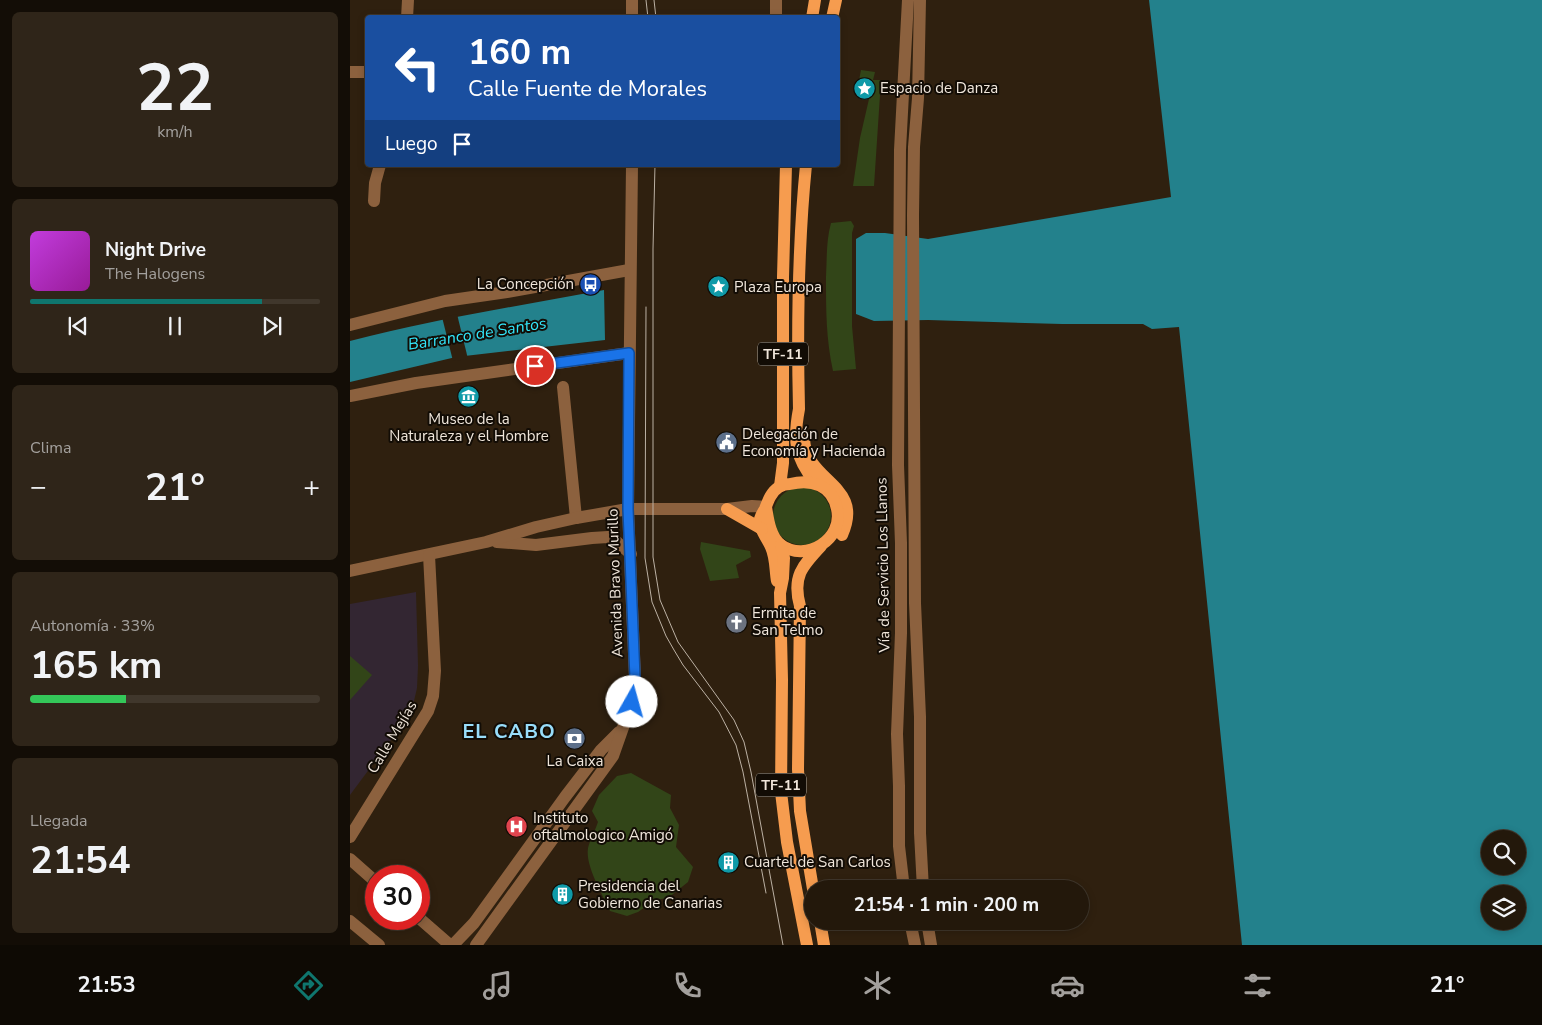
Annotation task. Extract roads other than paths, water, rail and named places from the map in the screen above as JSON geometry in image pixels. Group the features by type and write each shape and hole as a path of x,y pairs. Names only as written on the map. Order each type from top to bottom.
{"main road":[{"path":"812,15 815,0"},
{"path":"833,15 836,0"},
{"name":"TF-11","path":"780,593 772,549 762,529 760,518 772,494 780,486 782,479 784,184 786,167"},
{"name":"TF-11","path":"800,606 796,593 799,572 832,536 838,520 838,510 830,493 815,482 802,464 796,446 796,427 799,409 799,267 806,167"},
{"name":"TF-11","path":"799,409 804,425 804,444 810,462 820,474 839,490 844,499 847,517 840,539 812,567 805,580 800,606 798,769 800,811 812,880"},
{"path":"780,486 798,482 815,482"},
{"name":"TF-11","path":"766,507 771,528 781,545 784,558 780,593 782,680 781,792 787,842 807,945"},
{"path":"727,509 762,529"},
{"path":"781,545 790,549 804,550 821,546"},
{"path":"822,930 824,945"}],"street":[{"path":"407,15 408,0"},
{"path":"632,0 632,15"},
{"path":"776,0 776,15"},
{"name":"Vía de Servicio Los Llanos","path":"903,880 899,846 899,786 896,734 901,633 901,543 898,465 900,150 908,0"},
{"name":"Vía de Servicio Los Llanos","path":"920,0 913,215 915,604 920,718 920,833 923,880"},
{"path":"350,72 365,72"},
{"path":"374,201 375,183 379,167"},
{"name":"Avenida Bravo Murillo","path":"476,945 613,756 632,702 635,678 628,509 629,270 632,167"},
{"path":"781,167 784,184"},
{"path":"350,325 446,301 629,270"},
{"path":"350,396 416,383 629,349"},
{"path":"563,387 576,518"},
{"path":"350,571 486,542 536,527 576,518 628,509 766,507"},
{"path":"486,542 536,544 608,537 631,554"},
{"name":"Calle Mejías","path":"350,837 428,711 435,671 429,555"},
{"name":"Avenida Bravo Murillo","path":"451,945 474,924 595,758 622,728"},
{"path":"350,859 365,872"},
{"path":"350,921 378,945"},
{"path":"430,927 451,945"},
{"path":"912,930 915,945"},
{"path":"928,930 931,945"}],"water":[{"path":"1149,0 1542,0 1542,945 1242,945 1179,327 1152,329 1143,324 1062,324 928,320 874,321 856,314 856,239 866,233 885,233 928,239 1171,197"},
{"name":"Barranco de Santos","path":"604,290 605,340 456,357 350,382 350,341 445,319"}],"tram line":[{"path":"646,0 648,15"},
{"path":"654,0 656,15"},
{"path":"655,167 653,249 653,557 660,600 678,642 734,720 744,742 783,945"},
{"path":"646,307 645,558 652,602 674,650 683,665 719,712 736,745 766,893"}],"place":[{"name":"Espacio de Danza","path":"864,88"},
{"name":"La Concepción","path":"590,284"},
{"name":"Plaza Europa","path":"718,287"},
{"name":"Museo de la Naturaleza y el Hombre","path":"469,396"},
{"name":"Delegación de Economía y Hacienda","path":"726,443"},
{"name":"Ermita de San Telmo","path":"736,622"},
{"name":"La Caixa","path":"575,738"},
{"name":"Instituto oftalmologico Amigó","path":"517,827"},
{"name":"Cuartel de San Carlos","path":"728,862"},
{"name":"Presidencia del Gobierno de Canarias","path":"562,895"}],"district":[{"name":"EL CABO","path":"509,731"}]}
